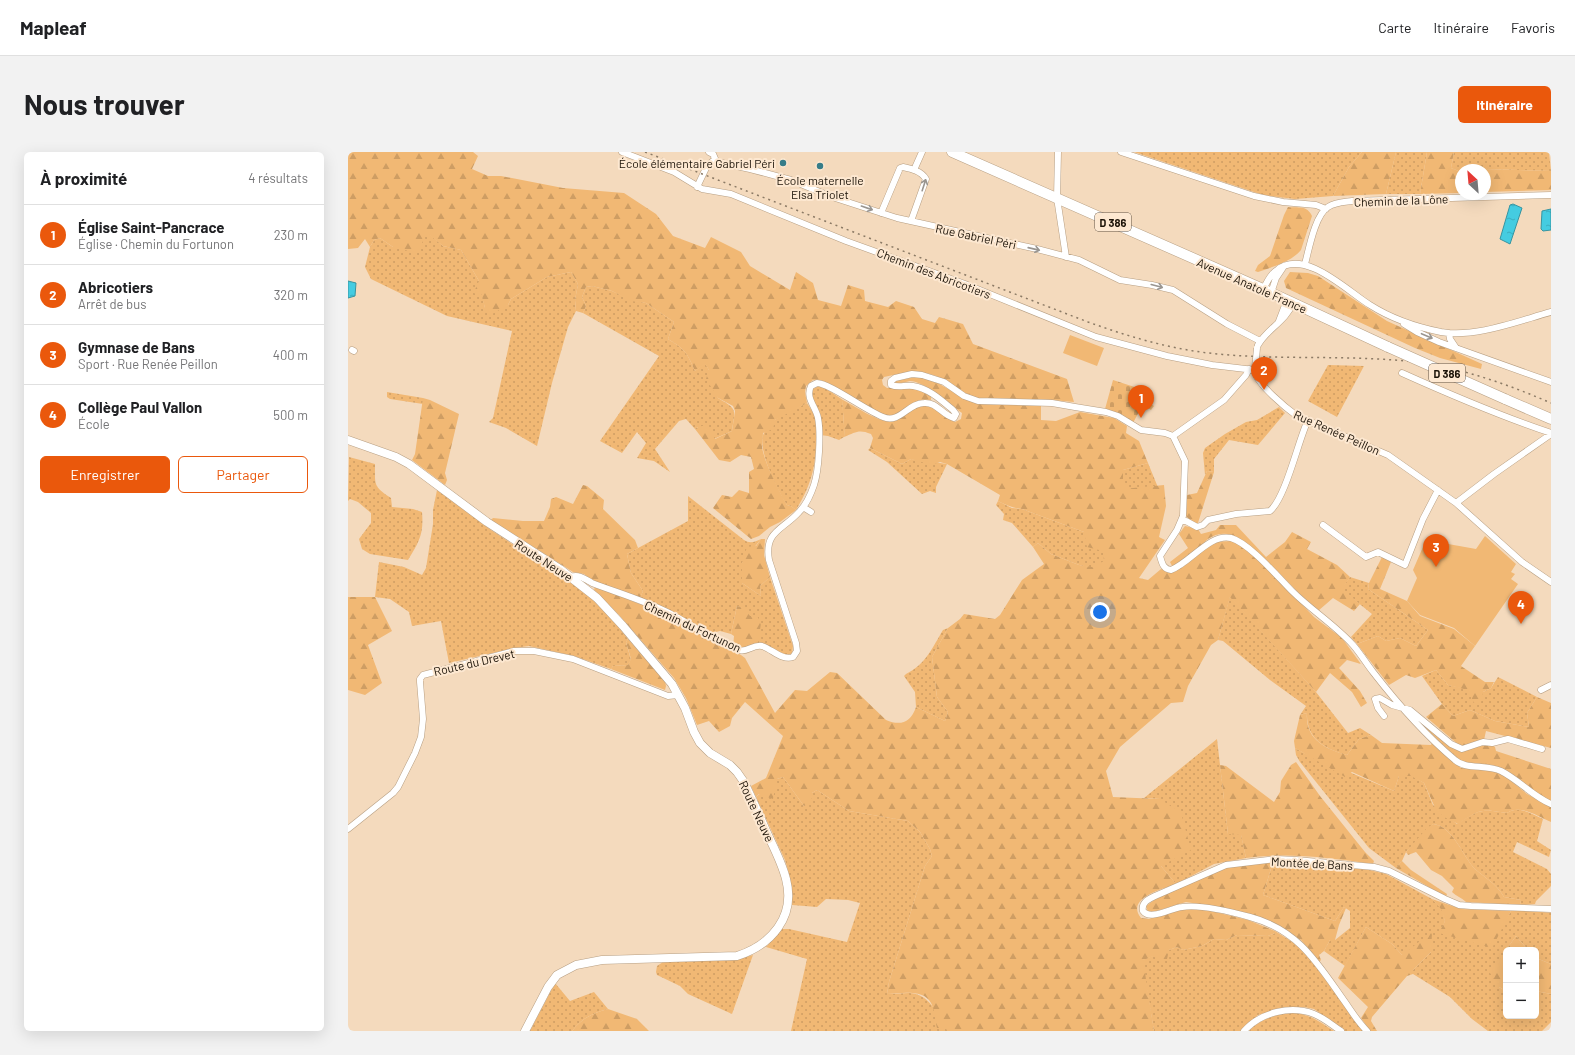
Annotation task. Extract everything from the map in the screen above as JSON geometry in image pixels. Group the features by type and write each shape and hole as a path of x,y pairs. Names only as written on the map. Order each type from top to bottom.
{"main road":[{"name":"Avenue Anatole France","path":"952,152 1267,291 1551,419"}],"street":[{"name":"Chemin des Abricotiers","path":"622,152 674,172 697,187 731,194 846,241 958,282 1096,337 1167,356 1252,370"},
{"path":"697,187 708,164 716,161 713,154 709,152"},
{"path":"914,170 922,152"},
{"path":"1058,152 1057,198 1066,257"},
{"path":"1121,152 1254,196 1283,202 1316,205 1326,209 1318,221 1305,264"},
{"name":"Rue Gabriel Péri","path":"716,161 791,180 832,197 881,213 1066,257 1084,262 1120,280 1152,284 1172,290 1227,324 1260,341"},
{"path":"881,213 900,168 903,167 914,170 926,179 910,221"},
{"name":"Chemin de la Lône","path":"1326,209 1338,203 1352,201 1551,195"},
{"path":"1267,291 1285,266 1305,264 1324,273 1370,305 1417,332 1439,342 1551,382"},
{"path":"1290,302 1279,321 1260,341 1252,370 1224,400 1173,436 1185,461 1185,486 1181,521 1160,556 1162,563 1165,568 1171,570 1181,566 1210,542 1219,538 1230,538 1239,542 1258,557 1309,607 1344,635 1426,733 1460,765 1482,766 1500,771 1514,779 1534,796 1551,804"},
{"path":"1400,321 1449,333 1477,331 1492,328 1551,312"},
{"path":"1439,342 1440,332"},
{"path":"1449,333 1450,339 1456,348"},
{"name":"Rue Renée Peillon","path":"1252,370 1281,403 1298,416 1388,455 1456,502 1522,562 1551,582"},
{"path":"1402,373 1551,434"},
{"name":"Chemin du Fortunon","path":"571,577 582,577 592,583 670,614 720,642 740,650 744,651 758,646 766,648 784,658 790,658 796,654 796,643 769,560 768,548 773,534 795,516 803,507 814,485 818,465 818,419 809,393 811,386 817,383 830,387 860,406 888,419 897,417 915,405 923,403 934,404 949,416 954,418 956,417 953,410 924,389 909,385 895,387 891,385 891,381 895,378 912,374 922,375 944,382 964,396 978,401 1052,403 1098,411 1118,416 1141,430 1165,433 1173,436"},
{"path":"1181,521 1186,521 1197,527 1203,525 1208,520 1231,515 1270,511 1273,508 1283,487 1308,420"},
{"path":"1456,502 1551,434"},
{"name":"Route Neuve","path":"348,440 396,457 409,464 487,522 571,577 597,598 666,676 685,708 700,743 710,753 730,765 744,782 780,861 786,880 788,897 781,923 764,944 751,952 738,956 592,961 576,964 557,975 548,987 525,1031"},
{"path":"1323,525 1366,557 1378,552 1405,565 1423,519 1438,490"},
{"path":"803,507 811,512"},
{"name":"Route du Drevet","path":"348,829 393,793 415,753 422,729 420,679 423,675 514,652 534,651 573,659 668,696 678,695"},
{"path":"1541,690 1551,685"},
{"path":"1384,716 1376,704 1375,700 1377,698 1380,698 1392,705 1410,710 1451,744 1462,749 1483,742 1492,744 1508,739 1542,749"},
{"name":"Montée de Bans","path":"1367,1031 1313,958 1299,942 1287,934 1250,916 1198,906 1174,908 1153,915 1148,915 1143,911 1143,904 1155,896 1226,865 1276,859 1374,867 1389,871 1459,905 1551,909"},
{"path":"1244,1031 1253,1022 1266,1015 1292,1010 1315,1014 1341,1031"}],"green space":[{"path":"348,152 473,152 478,156 472,169 488,176 501,176 563,188 624,193 656,214 673,236 705,248 711,237 741,252 750,266 790,290 796,272 813,283 818,300 841,306 848,285 864,290 865,301 888,307 896,301 914,307 922,319 935,323 939,317 963,324 973,344 1067,379 1074,402 1041,399 981,399 965,393 928,373 913,372 884,377 882,380 883,385 887,388 915,388 931,395 931,400 920,400 895,415 886,416 821,380 813,380 806,386 805,392 807,403 775,420 773,429 763,433 763,452 776,485 787,505 796,510 759,536 751,539 713,508 722,495 732,497 739,490 749,493 749,472 754,469 751,457 741,455 730,462 719,460 695,429 706,425 715,439 732,431 735,411 733,406 718,398 706,379 709,370 705,364 695,371 685,352 668,339 674,322 646,303 631,301 612,291 592,286 586,287 582,297 586,306 583,313 576,311 575,300 578,284 571,272 547,277 511,299 508,305 492,314 485,308 481,293 475,294 474,292 479,281 461,250 443,246 427,233 417,253 393,247 380,238 374,240 370,247 365,239 358,248 348,249"},
{"path":"1134,152 1362,152 1349,167 1333,196 1295,199 1263,195"},
{"path":"1362,152 1396,152 1386,194 1333,196 1349,167"},
{"path":"1396,152 1427,152 1420,194 1386,194"},
{"path":"1427,152 1454,152 1451,168 1455,170 1455,193 1420,194"},
{"path":"1454,152 1549,152 1551,171 1491,169 1491,164 1455,164 1455,170 1451,168"},
{"path":"1491,169 1551,171 1551,190 1491,192"},
{"path":"1288,207 1299,207 1308,210 1312,216 1301,250 1292,258 1281,264 1258,272 1255,271 1258,265 1270,256"},
{"path":"427,232 443,246 461,250 479,281 485,308 508,305 511,299 547,277 571,272 578,284 575,300 576,311 568,327 552,383 537,446 506,428 489,422 493,418 512,331 447,316 371,279 365,267 370,247 374,240 380,238 393,247"},
{"path":"1290,272 1308,273 1318,276 1387,321 1482,364 1481,369 1440,358 1415,348 1286,288 1284,281"},
{"path":"592,286 612,291 631,300 646,303 674,322 668,339 685,352 695,371 705,363 709,370 718,398 734,410 732,431 714,439 698,427 695,429 686,419 679,421 655,449 670,472 654,461 637,458 646,443 637,432 622,453 600,441 659,356 583,313 586,306 582,297 586,287"},
{"path":"1070,335 1104,348 1097,366 1063,353"},
{"path":"1328,365 1364,366 1337,417 1308,401"},
{"path":"914,377 934,381 968,400 1041,404 1041,420 1056,421 1080,412 1114,418 1127,426 1126,433 1139,441 1148,463 1123,470 1123,489 1164,485 1166,506 1159,537 1165,540 1139,578 1148,580 1161,569 1170,572 1183,567 1213,542 1232,541 1242,546 1272,573 1314,617 1342,638 1361,664 1347,660 1339,668 1360,691 1367,703 1361,707 1352,692 1330,673 1316,692 1230,597 1218,640 1211,645 1188,686 1183,702 1171,703 1120,747 1106,771 1113,797 1160,799 1181,813 1191,850 1161,866 1176,884 1148,895 1142,900 1138,905 1137,911 1141,918 1149,919 1173,910 1203,909 1248,920 1275,931 1275,933 1268,936 1237,935 1226,940 1214,939 1202,946 1183,950 1177,947 1169,950 1167,959 1157,961 1154,956 1143,960 1154,1031 947,1031 946,1028 937,1028 934,1012 928,999 912,993 887,994 889,982 925,866 932,856 930,849 920,832 908,821 849,811 817,790 812,793 812,802 804,806 783,777 777,779 773,799 759,794 756,797 751,786 766,778 783,736 745,702 732,718 730,726 719,732 709,721 697,725 686,698 674,678 619,615 594,590 595,587 604,590 660,612 741,655 745,658 775,713 795,690 807,691 830,672 837,673 886,720 896,723 904,722 911,717 916,707 945,721 948,712 937,697 932,657 948,628 964,614 995,619 1000,615 1022,580 1044,564 1033,547 1038,543 1051,554 1079,565 1092,567 1104,561 1103,551 1087,547 1084,532 998,501 1000,495 947,464 940,462 932,465 911,459 902,464 870,448 873,438 871,434 858,432 844,437 843,400 867,414 886,421 891,421 916,407 925,405 937,409 955,422 961,419 962,413 937,394 922,385 910,381 897,384 895,383 896,381"},
{"path":"1113,380 1153,393 1148,402 1154,406 1151,410 1146,407 1144,410 1141,408 1133,423 1115,412 1105,409"},
{"path":"819,386 843,400 844,437 839,440 820,435 812,393 813,389"},
{"path":"387,392 423,398 423,404 390,399 387,397"},
{"path":"423,398 459,414 445,473 447,480 445,485 412,460 415,454"},
{"path":"807,403 815,416 816,422 814,468 807,488 796,510 787,505 778,490 765,459 762,440 768,427 777,418"},
{"path":"1279,407 1285,413 1258,445 1229,440 1214,459 1214,472 1207,471 1205,475 1203,453 1205,448 1246,422 1257,420"},
{"path":"870,448 902,464 911,459 947,464 936,487 936,493 930,491 922,494 887,462 868,450"},
{"path":"349,457 375,464 376,484 381,491 391,498 392,507 413,509 422,512 420,538 408,560 370,554 362,549 359,539 371,523 371,513 358,502 350,499 348,501"},
{"path":"1148,463 1157,485 1162,504 1126,575 1079,565 1051,554 1038,543 1033,547 1012,523 1003,520 1004,514 996,505 998,501 1012,508 1022,509 1084,532 1123,489 1123,470"},
{"path":"1207,471 1214,472 1198,523 1193,523 1186,516 1187,495 1197,493"},
{"path":"583,485 587,486 604,500 603,509 635,540 638,548 627,554 631,573 643,591 640,598 593,581 584,574 573,572 491,520 493,518 523,521 544,521 550,507 551,499 556,497 573,504"},
{"path":"437,490 491,530 550,569 567,577 587,594 611,618 628,639 626,642 631,660 628,665 613,666 611,669 574,656 529,646 449,663 441,621 412,626 409,612 390,599 375,597 379,562 404,567 422,575 426,568"},
{"path":"688,496 744,540 752,542 761,539 742,563 742,583 761,596 760,586 770,577 793,646 792,654 784,654 767,645 758,643 752,621 742,608 737,606 731,634 720,631 712,633 661,606 640,598 643,591 631,573 627,554 688,521"},
{"path":"1220,525 1236,525 1266,557 1285,542 1292,532 1311,542 1307,549 1337,565 1350,577 1342,589 1360,604 1354,611 1333,598 1318,611 1262,557 1237,537 1230,534 1218,534 1211,537 1204,542 1187,560 1172,566 1170,562 1188,548 1179,534 1185,526 1198,529 1201,534 1216,530"},
{"path":"1485,536 1516,564 1511,572 1515,574 1511,579 1518,584 1475,646 1454,628 1420,615 1407,601 1417,578 1413,570 1426,540 1476,549"},
{"path":"761,539 765,539 764,555 770,577 760,586 761,596 742,583 742,563 747,547 756,546"},
{"path":"1382,557 1391,562 1380,589 1407,601 1420,616 1454,629 1475,646 1461,666 1485,682 1494,682 1491,688 1483,692 1482,701 1474,703 1468,690 1448,685 1436,670 1415,678 1406,675 1389,685 1357,644 1378,636 1386,641 1400,638 1416,646 1428,630 1368,589 1369,583"},
{"path":"1350,577 1369,583 1368,589 1428,630 1416,646 1400,638 1386,641 1378,636 1357,644 1351,637 1372,614 1341,589"},
{"path":"1230,596 1316,692 1348,733 1360,728 1371,735 1359,739 1347,755 1331,750 1318,742 1310,730 1307,713 1300,715 1306,706 1270,680 1223,641 1218,640"},
{"path":"348,597 375,597 392,631 368,645 382,683 365,695 348,690"},
{"path":"737,606 744,608 750,616 757,616 761,623 758,643 741,649 733,647 734,636 731,634"},
{"path":"948,628 932,657 937,697 948,712 945,721 916,707 915,692 904,676 924,660 943,630"},
{"path":"628,639 665,681 665,690 611,669 613,666 628,665 631,659 626,642"},
{"path":"1436,670 1448,685 1483,692 1491,688 1498,677 1537,697 1527,713 1529,727 1495,721 1470,710 1453,716 1442,704 1422,676"},
{"path":"1537,697 1551,703 1551,748 1486,731 1484,740 1460,746 1426,717 1442,704 1453,716 1470,710 1495,721 1529,727 1527,713"},
{"path":"1307,713 1309,730 1318,742 1331,750 1347,755 1359,739 1371,735 1382,743 1431,745 1432,743 1461,768 1478,768 1499,773 1509,779 1527,794 1551,807 1551,822 1529,812 1517,810 1507,813 1481,811 1471,815 1458,824 1444,817 1436,810 1424,783 1411,776 1399,776 1394,791 1352,772 1345,777 1295,748 1294,741 1300,715"},
{"path":"1420,720 1456,749 1492,745 1495,747 1496,751 1551,769 1551,801 1541,797 1505,770 1493,765 1468,763 1459,760 1419,722"},
{"path":"1217,739 1228,834 1241,834 1246,858 1214,864 1176,884 1161,866 1160,799 1144,798"},
{"path":"1295,748 1394,791 1399,776 1411,775 1424,783 1433,805 1457,824 1480,811 1507,813 1520,810 1543,819 1537,841 1551,850 1549,857 1517,842 1513,852 1547,869 1551,874 1551,886 1536,901 1535,904 1520,905 1521,900 1504,897 1494,885 1475,869 1452,836 1440,826 1433,824 1406,852 1402,861 1396,868 1369,848 1300,762 1296,755"},
{"path":"1296,762 1320,796 1374,861 1373,864 1294,856 1262,856 1246,858 1241,835 1228,834 1220,765 1226,766 1274,802 1280,792 1281,781 1291,765"},
{"path":"783,777 804,806 812,793 817,790 849,811 908,821 920,832 930,849 932,856 925,866 889,982 887,994 909,993 922,997 932,1005 947,1028 947,1031 791,1031 807,959 766,947 782,929 789,929 847,942 860,903 848,900 826,899 817,907 792,905 789,874 785,860 756,797 777,779"},
{"path":"1433,824 1440,826 1452,836 1475,869 1494,885 1504,897 1521,900 1520,905 1466,902 1452,892 1454,888 1442,876 1431,870 1416,852 1408,855 1406,852 1427,828"},
{"path":"1402,861 1411,870 1447,894 1446,897 1396,868"},
{"path":"1273,862 1297,863 1369,870 1386,874 1432,899 1442,909 1445,921 1440,933 1503,924 1511,911 1551,913 1551,964 1539,959 1539,947 1525,947 1516,936 1508,947 1503,947 1503,966 1499,987 1503,989 1503,1019 1539,1019 1539,992 1551,994 1551,1022 1542,1031 1488,1031 1472,1019 1450,997 1413,974 1413,970 1431,952 1402,955 1392,944 1366,927 1345,966 1324,951 1330,940 1335,940 1350,928 1350,911 1344,907 1335,921 1263,895"},
{"path":"1273,862 1263,895 1335,921 1344,907 1346,908 1335,940 1330,940 1324,951 1319,955 1321,960 1319,962 1301,940 1260,918 1217,907 1186,902 1153,912 1148,912 1146,906 1157,898 1229,866"},
{"path":"1432,899 1461,909 1511,911 1492,948 1439,933 1445,921 1441,909"},
{"path":"1366,927 1392,944 1402,955 1432,932 1431,952 1413,970 1413,974 1407,976 1372,1017 1371,1021 1377,1031 1370,1031 1361,1018 1368,1007 1338,978"},
{"path":"1275,931 1297,945 1311,960 1363,1031 1345,1031 1314,1009 1304,1007 1288,1007 1258,1015 1241,1031 1154,1031 1142,960 1177,947 1183,950 1202,946 1214,939 1226,940 1237,935 1268,936 1275,933"},
{"path":"1516,936 1525,947 1508,947"},
{"path":"753,955 732,1014 688,994 680,986 657,975 656,972 657,966 663,962 736,960"},
{"path":"1503,955 1503,989 1499,987 1490,973"},
{"path":"1539,959 1551,964 1551,994 1539,992"},
{"path":"555,983 570,1001 594,992 608,1009 597,1012 588,1017 572,1031 530,1031"},
{"path":"608,1009 637,1019 649,1031 572,1031 588,1017 597,1012"},
{"path":"1287,1013 1306,1015 1334,1031 1249,1031 1266,1019"}],"water":[{"path":"1513,204 1522,208 1510,244 1500,239 1510,205"},
{"path":"1551,209 1551,230 1543,231 1541,229 1542,211"},
{"path":"348,281 356,283 355,296 348,298"}],"railway":[{"path":"645,152 1088,322 1136,338 1201,352 1241,356 1359,358 1425,363 1480,376 1551,403"}],"place":[{"name":"École élémentaire Gabriel Péri","path":"783,163"},
{"name":"École maternelle Elsa Triolet","path":"820,166"},
{"name":"Abricotiers","path":"1264,390"},
{"name":"Église Saint-Pancrace","path":"1141,418"},
{"name":"Gymnase de Bans","path":"1436,567"},
{"name":"Collège Paul Vallon","path":"1521,624"}]}
